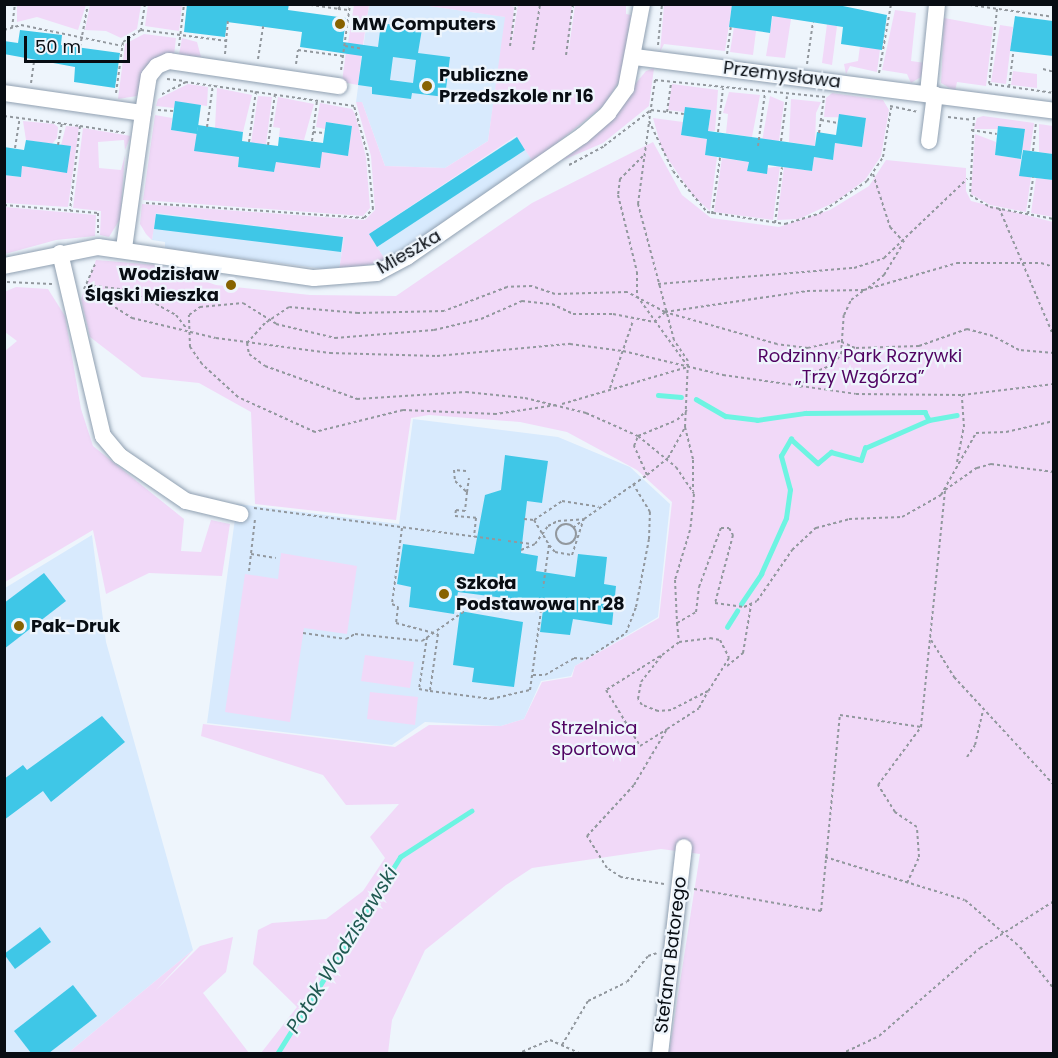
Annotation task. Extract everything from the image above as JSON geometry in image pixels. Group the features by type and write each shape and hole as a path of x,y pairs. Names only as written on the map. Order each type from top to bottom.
{"street":[{"name":"Mieszka","path":"4,266 83,247 124,248 314,278 377,273 407,257 582,136 626,88 635,57 642,4"},
{"path":"929,141 937,4"},
{"name":"Przemysława","path":"635,57 932,93 1049,116"},
{"path":"124,248 148,116 149,76 157,66 169,61 339,86"},
{"path":"4,93 148,116"},
{"path":"60,253 103,436 120,456 186,501 247,512"},
{"name":"Stefana Batorego","path":"660,1053 670,949 683,854"}],"path":[{"path":"12,28 15,4"},
{"path":"80,47 88,4"},
{"path":"116,94 122,46 141,30 145,4"},
{"path":"179,42 184,4"},
{"path":"304,4 349,10"},
{"path":"338,9 342,4"},
{"path":"337,103 350,4"},
{"path":"509,4 516,5 510,46"},
{"path":"533,50 540,4"},
{"path":"566,55 573,4"},
{"path":"573,528 598,507 647,475 668,458 685,427 688,407 688,367 665,312 638,204 655,80 662,4"},
{"path":"877,87 891,4"},
{"path":"963,4 1053,17"},
{"path":"1010,4 1010,11"},
{"path":"997,9 988,84 1053,93"},
{"path":"1017,17 1018,12"},
{"path":"228,21 224,59 233,60"},
{"path":"806,78 813,22"},
{"path":"250,63 257,64 262,26"},
{"path":"726,69 731,27"},
{"path":"4,30 39,28 81,40 122,46"},
{"path":"141,30 227,41"},
{"path":"344,46 363,49"},
{"path":"288,68 295,69 298,50 343,56"},
{"path":"1009,87 1014,61 1013,52"},
{"path":"1043,69 1053,72"},
{"path":"149,203 364,218 373,209 368,156 354,106 160,79"},
{"path":"655,80 787,96 824,98"},
{"path":"158,88 156,97 186,81"},
{"path":"667,112 671,82"},
{"path":"207,127 213,85"},
{"path":"718,132 723,88"},
{"path":"249,142 256,91"},
{"path":"819,133 824,98 831,91"},
{"path":"758,147 765,93"},
{"path":"268,145 275,94"},
{"path":"781,141 787,96"},
{"path":"312,141 317,100"},
{"path":"649,121 673,171 699,206 712,214 775,223 800,221 820,213 853,193 873,174 883,157 891,108 888,103"},
{"path":"891,108 971,120 982,113"},
{"path":"148,116 154,109 173,111"},
{"path":"562,168 604,146 651,110 684,114"},
{"path":"4,116 81,126 70,210"},
{"path":"1026,119 1049,116"},
{"path":"15,148 20,118"},
{"path":"821,120 838,123"},
{"path":"971,120 967,179 974,200 999,208 1053,219"},
{"path":"58,145 62,123"},
{"path":"1033,151 1036,125"},
{"path":"971,130 997,134"},
{"path":"313,132 324,133"},
{"path":"643,156 620,179 618,195 637,272 636,296 688,367"},
{"path":"712,214 720,158"},
{"path":"775,223 782,167"},
{"path":"873,174 890,227 903,242"},
{"path":"1028,214 1033,177"},
{"path":"658,284 854,268 884,258 967,179"},
{"path":"4,205 98,213 98,235"},
{"path":"999,208 1053,337"},
{"path":"800,388 808,375 834,364 841,354 840,341 850,300 884,275 903,242"},
{"path":"83,293 96,260 103,261"},
{"path":"688,367 610,388 559,405 496,414 403,410 315,432 238,397 202,364 190,347 187,330 193,309 243,303 270,320 335,338 403,335 481,319 522,301 552,304 573,314 613,314 633,321 654,322 665,312 807,291 864,290 957,263 1022,263 1053,267"},
{"path":"4,282 67,284 122,290 168,309 187,330"},
{"path":"86,286 132,318 247,343 330,353 437,356 570,344 623,351 688,367 800,388 856,394 962,395 1053,384"},
{"path":"247,343 270,320 299,306 358,313 444,311 507,287 532,286 555,294 636,296 665,312 777,344 808,348 840,341 855,348 919,346 967,329 993,336 1019,350 1053,353"},
{"path":"610,388 633,321"},
{"path":"247,343 249,354 265,366 357,399 472,392 559,405 638,436 668,458 693,491"},
{"path":"957,464 964,427 962,395"},
{"path":"647,475 634,446 638,436 677,420 688,407"},
{"path":"907,883 920,857 918,827 895,812 878,785 921,727 945,490 976,432 1006,432 1053,421"},
{"path":"679,642 675,580 690,530 693,491 693,460 685,427"},
{"path":"727,666 727,648 720,640 679,642 606,690 640,746 699,708 708,691 727,666 743,653 751,603 799,541 816,528 849,519 890,520 945,490 977,468 991,464 1053,472"},
{"path":"466,471 454,470 454,475 467,492"},
{"path":"469,478 465,511 456,510 455,516 476,518 474,537"},
{"path":"533,675 545,675 574,658 586,659 626,633 636,607 649,539 650,512 633,483"},
{"path":"524,519 534,520 562,501 598,507"},
{"path":"249,571 251,554 247,512 501,540"},
{"path":"522,550 534,544 558,521 584,519"},
{"path":"534,520 555,552 572,555 578,546 584,519"},
{"path":"558,521 558,540 578,546"},
{"path":"558,528 566,524 573,528"},
{"path":"677,623 696,612 699,587 725,526 733,535 716,603 734,608 751,603"},
{"path":"402,528 392,604 398,607 396,623 436,631"},
{"path":"566,544 574,538 573,528"},
{"path":"508,541 534,544"},
{"path":"543,588 549,545"},
{"path":"251,554 276,558"},
{"path":"427,637 419,689 491,699 530,690 543,596"},
{"path":"303,633 346,639 355,634 422,641 466,610"},
{"path":"430,691 436,631"},
{"path":"930,640 954,677 1053,785"},
{"path":"662,655 641,682 638,699 642,705 658,711 671,710 708,691"},
{"path":"967,757 975,746 984,708"},
{"path":"668,729 634,785 586,836 608,868 621,877 821,911 840,716 921,727"},
{"path":"825,857 965,900 1002,931 1053,989"},
{"path":"841,1053 879,1036 1002,931 1053,901"},
{"path":"562,1045 588,1001 627,982 648,956 670,949"},
{"path":"517,1053 550,1040 581,1053"}],"shaded area":[{"name":"Publiczne Przedszkole nr 16","path":"369,5 422,5 506,17 488,141 445,168 385,166 362,102 356,102"},
{"path":"517,136 533,162 386,261 369,234"},
{"path":"155,213 344,237 339,271 165,248 165,242 152,240"},
{"name":"Szkoła Podstawowa nr 28","path":"413,419 558,437 630,467 670,504 658,617 575,666 571,676 541,681 524,719 501,726 425,722 392,745 207,723 237,504 399,524"},
{"path":"92,535 106,642 193,950 68,1053 5,1054 5,588"}],"green space":[{"path":"17,4 86,5 78,30 37,17 17,22"},
{"path":"503,4 514,7 511,47 518,5 572,5 568,55 575,5 626,5 626,14 631,15 621,79 603,106 533,162 516,136 369,234 386,261 339,271 344,237 156,213 152,240 146,234 140,224 142,204 365,220 375,210 371,156 356,102 362,102 385,166 445,168 488,141 505,17 422,5"},
{"path":"90,5 141,5 137,29 121,38 106,31 85,30"},
{"path":"148,5 182,5 179,31 145,26"},
{"path":"354,5 369,5 363,45 348,43"},
{"path":"664,5 732,5 725,51 664,44 660,52"},
{"path":"895,10 916,13 911,61 925,63 921,77 911,83 907,74 882,70"},
{"path":"773,14 791,19 785,58 766,56"},
{"path":"944,18 993,27 986,86 957,82 955,91 941,83"},
{"path":"827,24 837,26 832,65 822,63"},
{"path":"1000,25 1013,27 1006,84 991,82"},
{"path":"734,27 756,31 753,55 730,52"},
{"path":"144,34 176,38 174,55 137,96 118,99 125,44"},
{"path":"182,38 197,42 201,57 179,55"},
{"path":"860,46 880,49 877,72 850,66 846,74 844,64 858,61"},
{"path":"346,52 362,52 358,85 342,82"},
{"path":"654,68 649,106 603,143 561,161 586,143 646,71"},
{"path":"1013,71 1037,74 1037,88 1011,85"},
{"path":"188,84 208,87 207,106 175,102 174,108 156,106 158,99"},
{"path":"672,84 718,90 715,131 708,131 711,110 685,107 684,112 668,110"},
{"path":"217,88 252,95 243,132 215,128"},
{"path":"729,92 760,95 752,137 726,133 728,114 723,113"},
{"path":"832,93 883,100 889,110 881,156 865,180 835,202 799,219 777,220 784,167 812,171 814,157 833,160 835,143 862,147 866,118 824,117 826,98"},
{"path":"258,96 272,97 266,145 251,143"},
{"path":"770,96 784,102 779,141 761,147"},
{"path":"278,97 314,104 304,140 279,137 280,128 273,127"},
{"path":"791,99 821,102 816,113 815,146 789,142"},
{"path":"320,103 352,109 355,114 366,157 370,208 363,216 143,200 155,115 172,118 171,130 197,134 239,157 238,167 274,172 276,162 322,152 348,155 352,126 326,122 325,129 316,127"},
{"path":"983,116 1034,123 1030,151 1022,150 1025,129 974,129 977,118"},
{"path":"653,118 683,122 681,135 707,139 705,155 717,157 710,211 693,196 662,150"},
{"path":"23,121 54,124 58,127 57,138 52,144 26,140"},
{"path":"1039,124 1053,126 1053,154 1039,152"},
{"path":"66,126 79,127 68,207 5,203 5,175 20,177 22,166 67,172 61,145"},
{"path":"83,128 131,136 125,150 124,140 98,142 99,168 121,170 125,155 120,219 109,237 100,235 101,211 73,208"},
{"path":"975,134 996,142 995,155 1021,159 1019,175 1031,177 1026,212 990,205 971,194"},
{"path":"653,142 682,195 711,218 779,227 830,210 869,186 886,160 966,168 966,191 971,201 1053,222 1053,1053 669,1053 700,854 661,849 532,868 506,885 425,950 392,1020 388,1053 261,1053 297,1007 253,964 258,930 272,923 326,919 363,891 385,858 370,837 399,804 346,805 323,775 201,736 203,724 395,747 429,725 501,726 524,719 542,682 572,677 575,666 659,618 672,502 637,470 567,432 520,422 429,415 411,418 396,520 255,504 251,412 199,383 142,377 90,337 81,299 96,260 157,265 216,285 310,295 396,296 532,203"},
{"path":"722,158 749,162 747,171 780,166 773,220 714,212"},
{"path":"1036,178 1053,180 1053,217 1031,213"},
{"path":"5,207 96,215 95,236 56,240 5,254"},
{"path":"16,287 48,289 65,316 81,409 93,446 184,519 181,551 201,552 211,520 230,524 222,576 149,573 106,594 93,530 5,582 5,351 17,341 5,332 4,292"},
{"path":"281,553 357,566 347,634 304,628 290,722 225,712 245,574 278,579"},
{"path":"365,655 414,662 410,688 361,681"},
{"path":"370,692 418,697 415,725 367,719"},
{"path":"233,937 226,972 203,993 249,1053 68,1053 193,950 155,991 200,946"}],"building":[{"path":"187,4 289,4 288,10 346,18 343,42 378,47 381,23 422,29 418,53 450,57 445,97 412,93 411,99 372,94 372,87 358,85 362,56 300,47 302,32 227,22 225,37 184,32","holes":["393,57 416,60 413,83 390,80"]},
{"path":"732,4 833,4 887,15 882,50 841,44 843,27 772,16 770,33 729,27"},
{"path":"1015,16 1053,21 1053,56 1010,51"},
{"path":"20,30 62,35 61,45 120,53 115,88 74,82 75,67 4,54 4,41 18,43"},
{"path":"175,101 201,105 197,134 171,130"},
{"path":"685,107 711,110 708,131 815,146 817,132 836,135 839,114 866,118 862,147 835,143 833,160 814,157 812,171 768,165 767,174 747,171 749,162 705,155 707,139 681,135"},
{"path":"326,122 352,126 348,156 322,152 320,168 276,162 274,172 238,167 239,157 194,151 198,125 243,132 242,141 278,146 279,137 323,143"},
{"path":"998,126 1025,129 1021,159 995,155"},
{"path":"517,137 525,150 377,247 369,234"},
{"path":"26,140 71,146 67,173 22,166 21,177 4,175 4,147 24,150"},
{"path":"1023,150 1053,154 1053,180 1019,176"},
{"path":"156,214 343,237 341,252 154,229"},
{"name":"Szkoła Podstawowa nr 28","path":"505,455 548,461 542,503 527,501 521,553 538,556 536,571 575,577 578,554 607,557 604,584 616,586 612,625 573,619 570,635 540,632 544,603 458,592 454,614 409,607 411,587 397,584 403,544 474,554 485,495 501,490"},
{"name":"Pak-Druk","path":"44,573 66,601 4,649 4,603"},
{"path":"460,611 523,622 514,687 472,682 474,668 453,665"},
{"path":"102,716 125,742 51,802 43,791 4,820 4,779 23,765 27,770"},
{"path":"40,927 51,942 15,969 4,954"},
{"path":"73,985 97,1016 49,1053 31,1053 14,1031"}],"waterway":[{"path":"658,395 681,397"},
{"path":"696,399 726,416 757,420 805,413 925,412 929,420"},
{"name":"Potok Wodzisławski","path":"741,604 761,574 786,518 790,490 781,456 791,439 818,463 831,452 861,460 865,448 929,420 957,415"},
{"path":"727,627 737,611"},
{"name":"Potok Wodzisławski","path":"277,1054 400,857 471,811"}],"place":[{"name":"MW Computers","path":"340,24"},
{"name":"Publiczne Przedszkole nr 16","path":"427,86"},
{"name":"Wodzisław Śląski Mieszka","path":"231,285"},
{"name":"Szkoła Podstawowa nr 28","path":"444,594"},
{"name":"Pak-Druk","path":"19,626"}],"park label":[{"name":"Rodzinny Park Rozrywki „Trzy Wzgórza”","path":"860,367"},
{"name":"Strzelnica sportowa","path":"594,739"}]}
